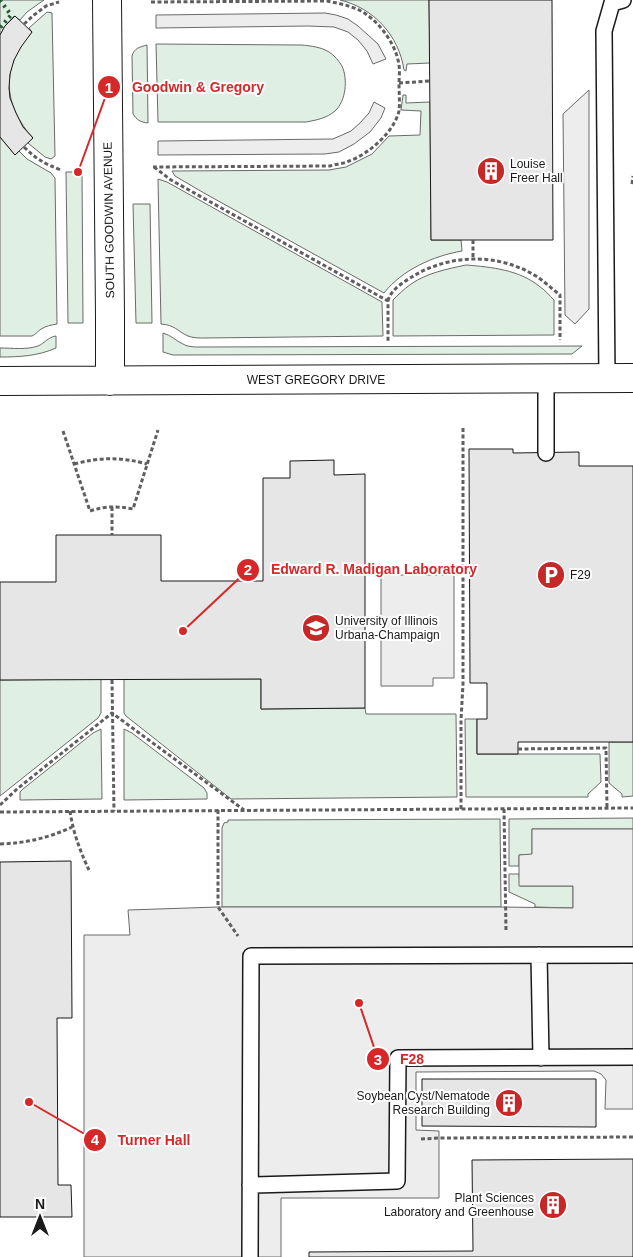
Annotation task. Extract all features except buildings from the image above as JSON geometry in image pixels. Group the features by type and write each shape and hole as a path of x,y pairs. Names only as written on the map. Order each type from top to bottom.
{"street":[{"name":"SOUTH GOODWIN AVENUE","path":"107,0 110,381"},
{"name":"WEST GREGORY DRIVE","path":"0,382 620,378"}],"lane":[{"path":"620,378 604,32 612,3 623,0"},
{"path":"546,379 546,453"},
{"path":"539,955 541,1058"},
{"path":"250,1257 251,956 633,955"},
{"path":"250,1185 397,1181 398,1058 633,1057"}],"path":[{"path":"151,2 327,1 358,9 375,22 384,32 394,46 399,65 399,110 394,123 385,135 367,152 349,162 330,166 153,167 172,180 388,301"},
{"path":"24,24 46,6 59,2"},
{"path":"399,83 430,81"},
{"path":"24,147 33,157 46,165 61,170"},
{"path":"473,240 474,258"},
{"path":"388,342 389,295 410,278 424,270 452,260 474,258 506,263 526,270 560,295 560,340"},
{"path":"462,809 463,428"},
{"path":"63,431 90,511 112,507 134,509 158,430"},
{"path":"74,464 109,458 128,459 148,464"},
{"path":"112,507 112,535"},
{"path":"112,680 114,811"},
{"path":"112,713 244,810"},
{"path":"0,805 17,789 112,713"},
{"path":"518,749 606,748 607,808"},
{"path":"0,812 633,808"},
{"path":"504,809 506,956"},
{"path":"218,810 218,907 251,956"},
{"path":"70,811 72,827 89,870"},
{"path":"0,844 39,840 72,827"},
{"path":"397,1141 440,1138 633,1137"}],"green space":[{"path":"0,0 44,0 27,12 20,20 14,16 0,35"},
{"path":"340,0 429,0 430,63 407,64 406,71 404,70 397,46 383,25 364,10"},
{"path":"47,12 52,13 55,156 51,159 45,157 28,143 33,138 15,112 9,85 15,58 32,32 29,28"},
{"path":"156,44 302,45 319,48 331,53 342,66 345,77 344,96 335,111 322,118 306,122 158,122"},
{"path":"147,45 148,123 139,120 133,114 132,56 140,47"},
{"path":"403,95 406,95 406,103 430,102 431,240 461,240 462,251 440,256 419,265 400,277 384,293 204,193 175,176 172,171 329,170 346,167 372,154 389,136 420,135 421,111 401,110"},
{"path":"0,137 15,155 19,151 27,159 51,173 55,178 57,324 43,328 32,336 0,336"},
{"path":"66,172 82,172 83,323 68,323"},
{"path":"158,179 167,182 382,302 383,336 198,338 188,336 173,327 161,324"},
{"path":"133,204 150,204 152,323 136,323"},
{"path":"466,265 495,268 514,273 523,276 541,288 554,300 554,335 393,336 393,300 397,296 411,284 430,274"},
{"path":"163,333 185,345 196,347 582,346 572,354 173,355 163,352"},
{"path":"56,336 56,348 49,351 29,356 0,357 0,348 34,347"},
{"path":"101,679 101,713 98,718 0,796 0,680"},
{"path":"124,679 261,679 261,709 365,708 366,714 456,714 457,797 231,799 126,716 124,713"},
{"path":"465,719 477,719 477,754 600,754 601,782 588,794 588,797 466,797"},
{"path":"101,729 102,799 20,800 20,792 23,789 93,733"},
{"path":"124,729 132,733 204,788 207,793 207,799 124,800"},
{"path":"609,742 633,742 633,796 622,797 622,794 609,783"},
{"path":"633,818 633,829 532,829 532,855 519,855 519,866 509,866 509,819"},
{"path":"500,819 501,907 222,907 222,828 228,820"},
{"path":"509,874 519,874 520,886 573,886 573,908 535,907 535,904 509,892"}],"shaded area":[{"path":"325,13 348,19 358,26 378,44 386,59 373,64 367,51 358,40 348,32 334,27 156,28 156,15"},
{"path":"589,90 589,309 575,324 565,315 563,114"},
{"path":"374,102 385,108 381,118 370,132 339,152 325,154 158,155 158,141 333,139 351,131 360,123 369,113"},
{"path":"381,575 454,575 454,678 433,678 433,686 381,686"},
{"path":"532,829 633,829 633,1109 605,1109 606,1080 601,1074 594,1071 416,1072 416,1130 439,1131 439,1198 281,1198 281,1257 84,1257 84,935 130,935 128,910 218,907 573,908 573,886 519,886 519,855 532,854"}],"hedge":[{"path":"0,0 11,15 0,28"}],"place":[{"name":"Louise Freer Hall","path":"491,171"},
{"name":"Goodwin & Gregory","path":"78,172"},
{"name":"F29","path":"551,575"},
{"name":"University of Illinois Urbana-Champaign","path":"316,628"},
{"name":"Edward R. Madigan Laboratory","path":"183,631"},
{"name":"F28","path":"359,1003"},
{"name":"Turner Hall","path":"29,1102"},
{"name":"Soybean Cyst/Nematode Research Building","path":"509,1103"},
{"name":"Plant Sciences Laboratory and Greenhouse","path":"553,1205"}]}
